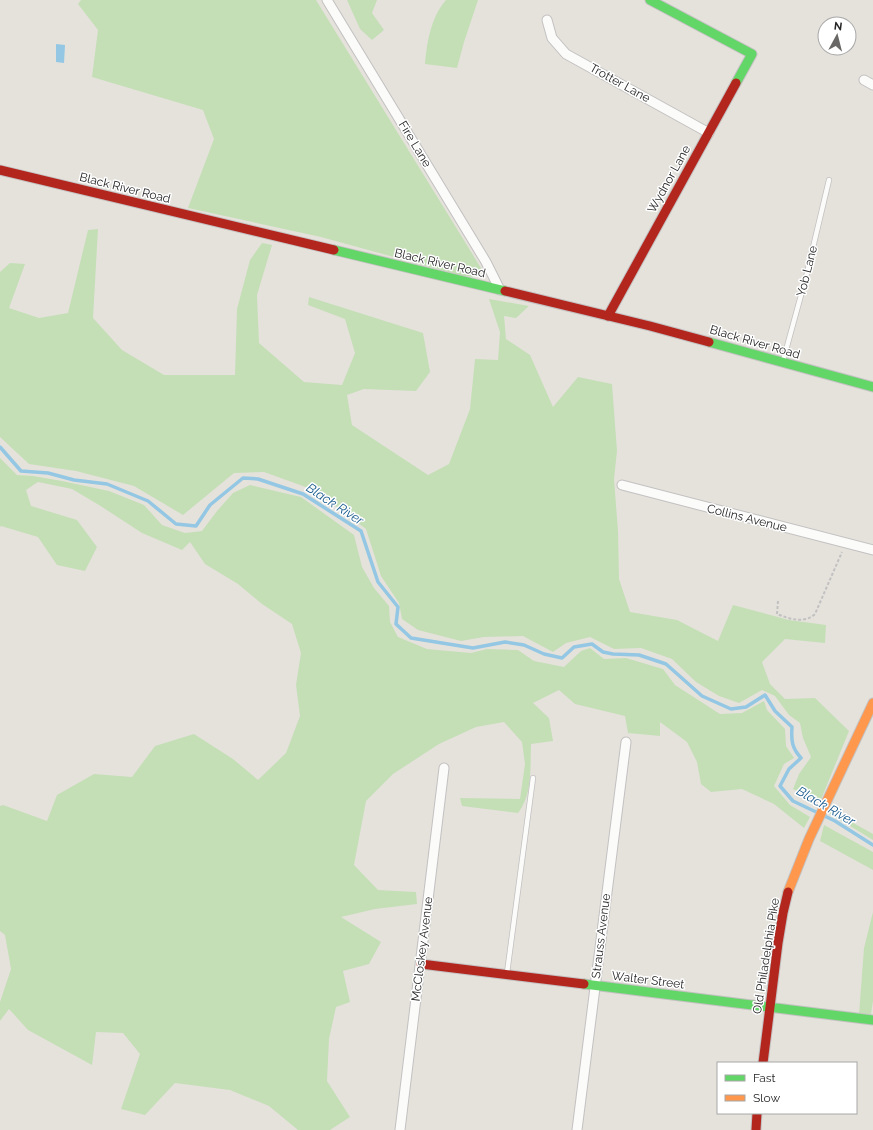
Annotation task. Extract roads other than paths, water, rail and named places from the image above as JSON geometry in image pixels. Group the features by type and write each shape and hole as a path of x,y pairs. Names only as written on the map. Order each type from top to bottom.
{"street":[{"name":"Fire Lane","path":"327,0 486,262 500,290"},
{"name":"Wydnor Lane","path":"608,316 752,54 650,0"},
{"name":"Trotter Lane","path":"547,20 552,38 566,54 709,133"},
{"path":"864,80 873,85"},
{"name":"Black River Road","path":"0,170 665,330 873,387"},
{"name":"Collins Avenue","path":"622,485 873,550"},
{"name":"Old Philadelphia Pike","path":"763,1062 769,1007 783,913 788,893 809,839 871,715 873,703"},
{"name":"Strauss Avenue","path":"577,1130 626,742"},
{"name":"McCloskey Avenue","path":"400,1130 444,768"},
{"name":"Walter Street","path":"421,964 873,1020"},
{"path":"756,1130 758,1114"}],"lane":[{"name":"Yob Lane","path":"782,363 806,277 829,180"},
{"path":"507,975 533,778"}],"water":[{"path":"56,44 65,45 64,63 56,62"}],"waterway":[{"name":"Black River","path":"0,447 21,471 48,473 74,480 107,484 148,501 176,524 196,526 210,505 243,478 258,479 303,494 361,531 378,582 398,607 396,624 411,638 473,648 505,642 524,645 544,654 562,658 574,647 592,644 603,652 639,655 666,664 702,696 731,709 746,707 765,695 775,711 792,727 793,744 801,758 789,769 780,786 793,801 835,821 873,845"}]}
